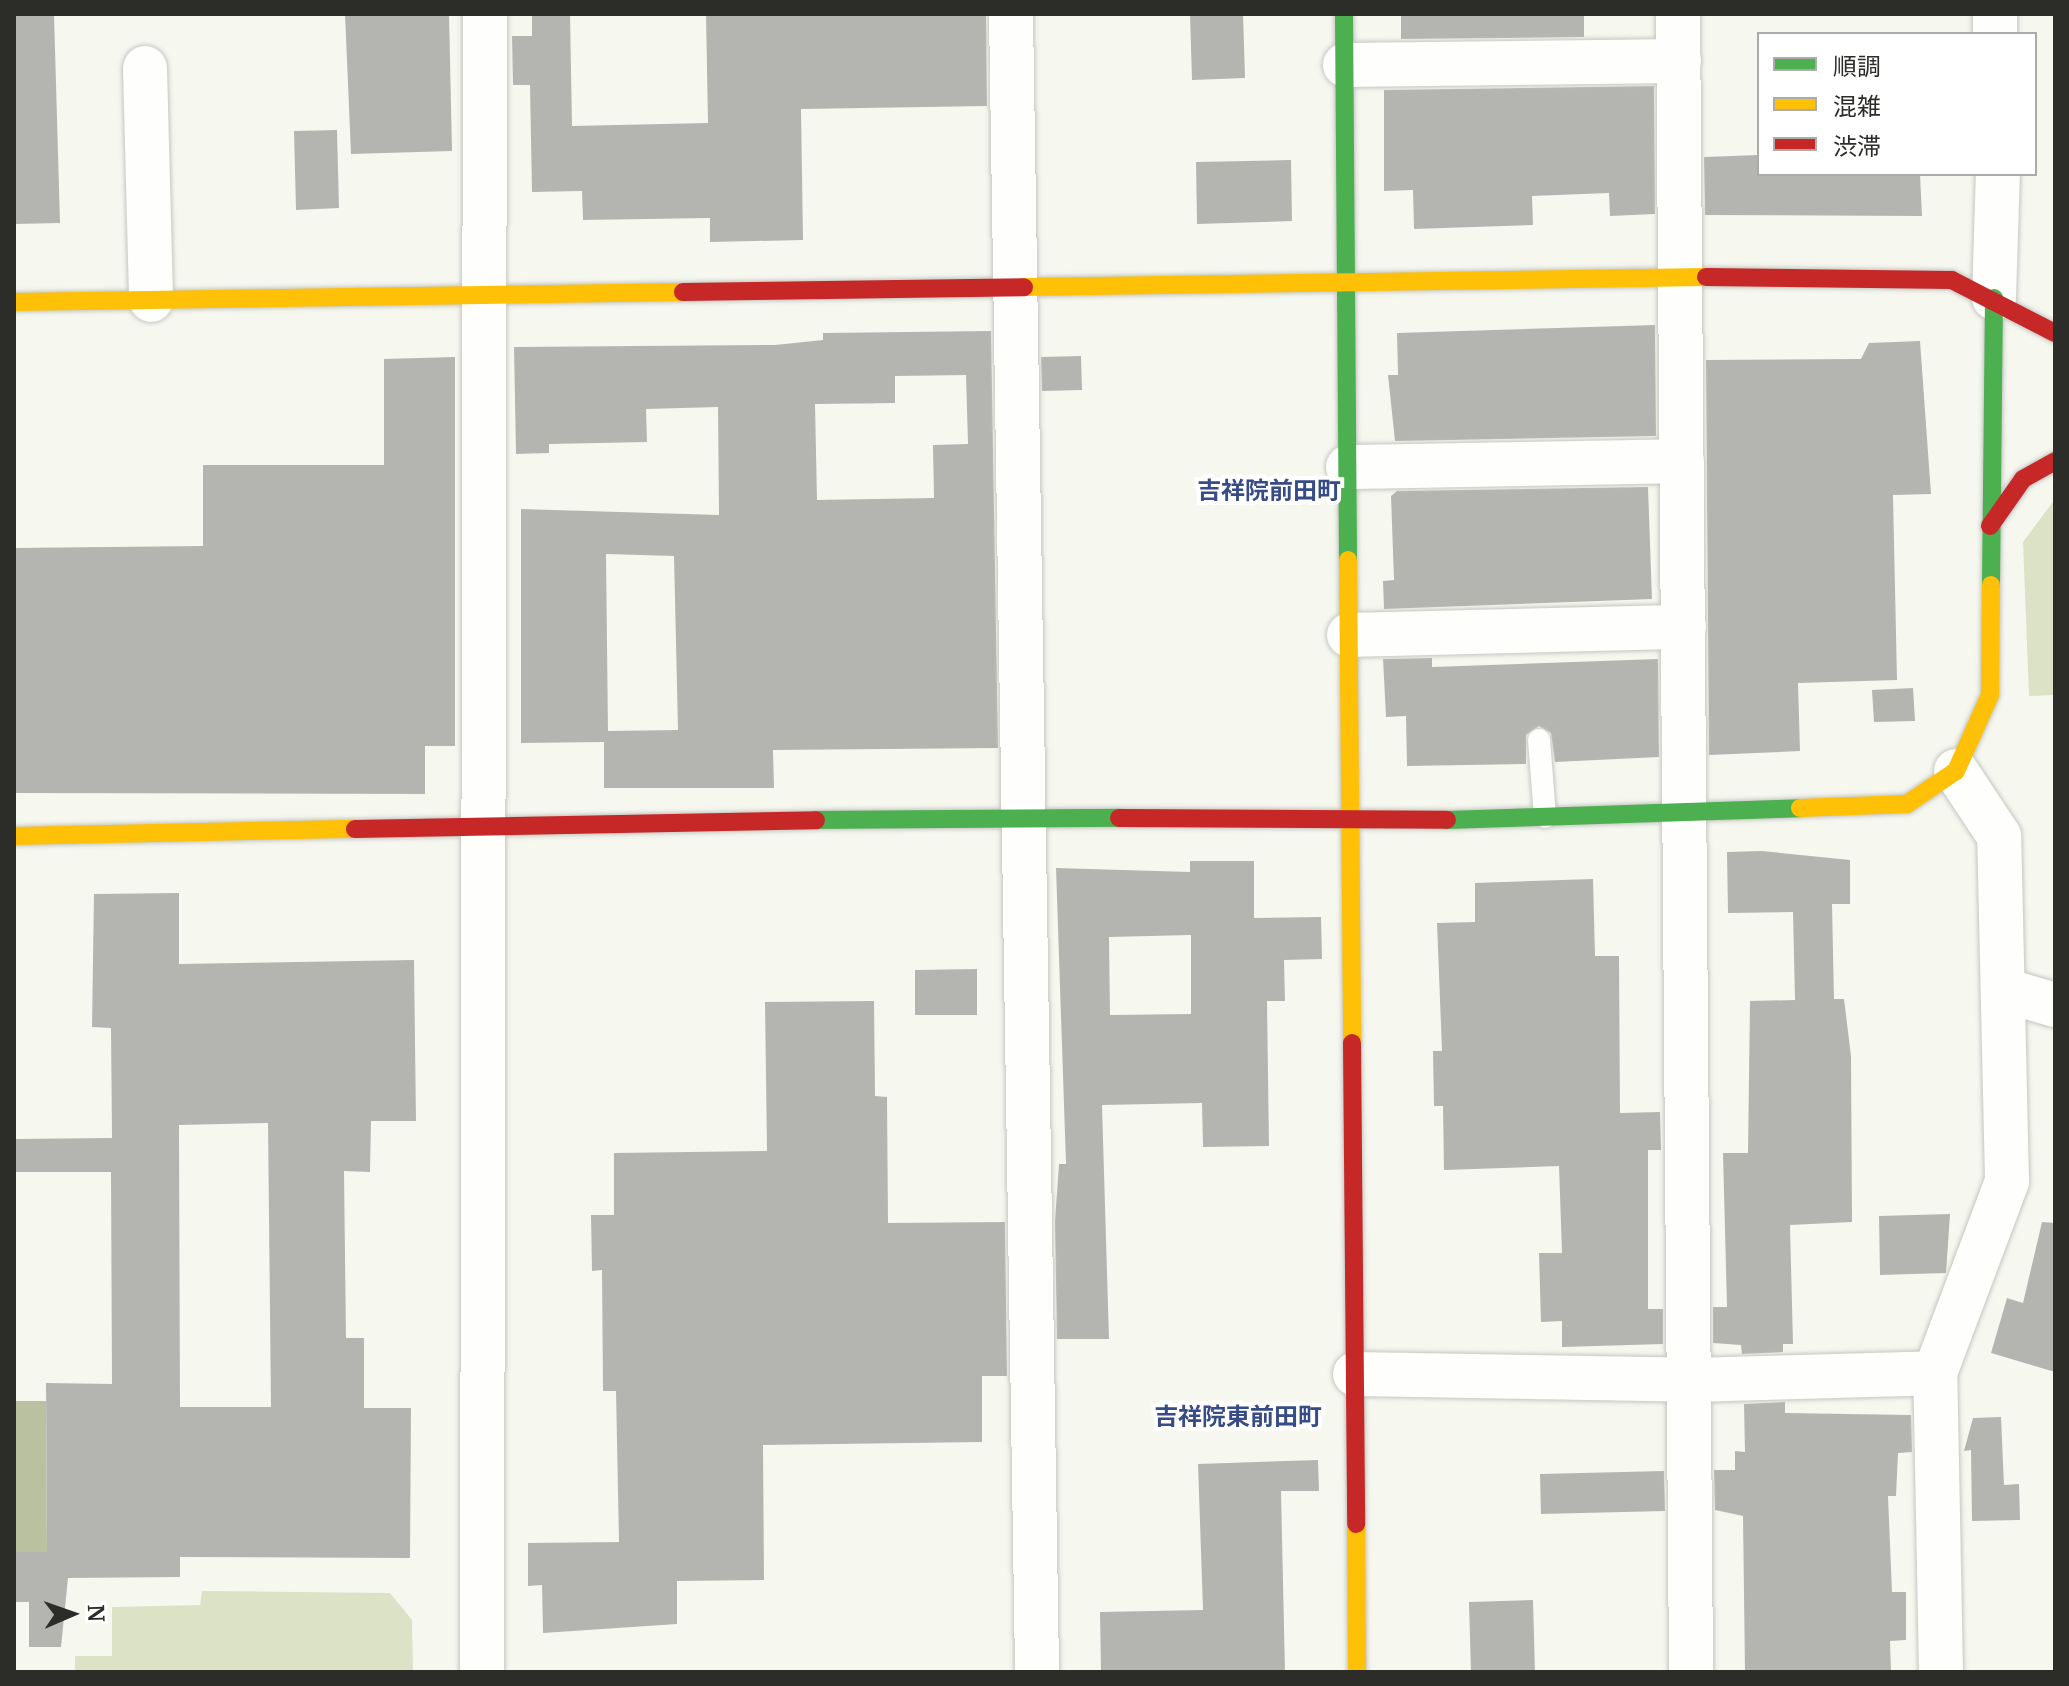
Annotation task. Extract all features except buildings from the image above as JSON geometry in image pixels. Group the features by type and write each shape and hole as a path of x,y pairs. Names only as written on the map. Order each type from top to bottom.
{"street":[{"path":"482,1672 485,14"},
{"path":"1011,14 1026,816 1037,1672"},
{"path":"1344,14 1357,1672"},
{"path":"1678,14 1691,1672"},
{"path":"1345,65 1679,61"},
{"path":"145,68 151,300"},
{"path":"14,836 485,830 1026,816 1351,823 1880,809 1931,793 1956,771 1990,695 1990,526 1998,176"},
{"path":"14,302 1346,279 1909,274 1952,280 1994,298 2055,333"},
{"path":"1348,467 1682,461"},
{"path":"1990,526 2023,479 2055,461"},
{"path":"1349,635 1684,627"},
{"path":"1941,1672 1935,1373 2007,1181 1999,836 1956,771"},
{"path":"2004,990 2055,1005"},
{"path":"1355,1374 1691,1380 1935,1373"}],"lane":[{"path":"1539,740 1545,817"}],"shaded area":[{"path":"2055,499 2055,695 2029,696 2023,542"},
{"path":"14,1401 46,1401 47,1552 14,1552"},
{"path":"202,1591 390,1593 412,1620 413,1672 75,1672 75,1656 112,1656 112,1607 200,1605"}],"traffic: fast":[{"path":"1344,14 1348,560"},
{"path":"1991,585 1994,298"},
{"path":"1447,820 1800,808"},
{"path":"816,820 1119,818"}],"traffic: slow":[{"path":"1024,287 1706,277"},
{"path":"14,302 683,292"},
{"path":"1348,560 1352,1043"},
{"path":"1800,808 1907,804 1956,771 1990,695 1991,585"},
{"path":"14,836 355,829"},
{"path":"1356,1524 1357,1672"}],"traffic: jam":[{"path":"1706,277 1952,280 2055,333"},
{"path":"683,292 1024,287"},
{"path":"1990,526 2023,479 2055,461"},
{"path":"1119,818 1447,820"},
{"path":"355,829 816,820"},
{"path":"1352,1043 1356,1524"}],"district":[{"name":"吉祥院前田町","path":"1269,491"},
{"name":"吉祥院東前田町","path":"1238,1417"}]}
